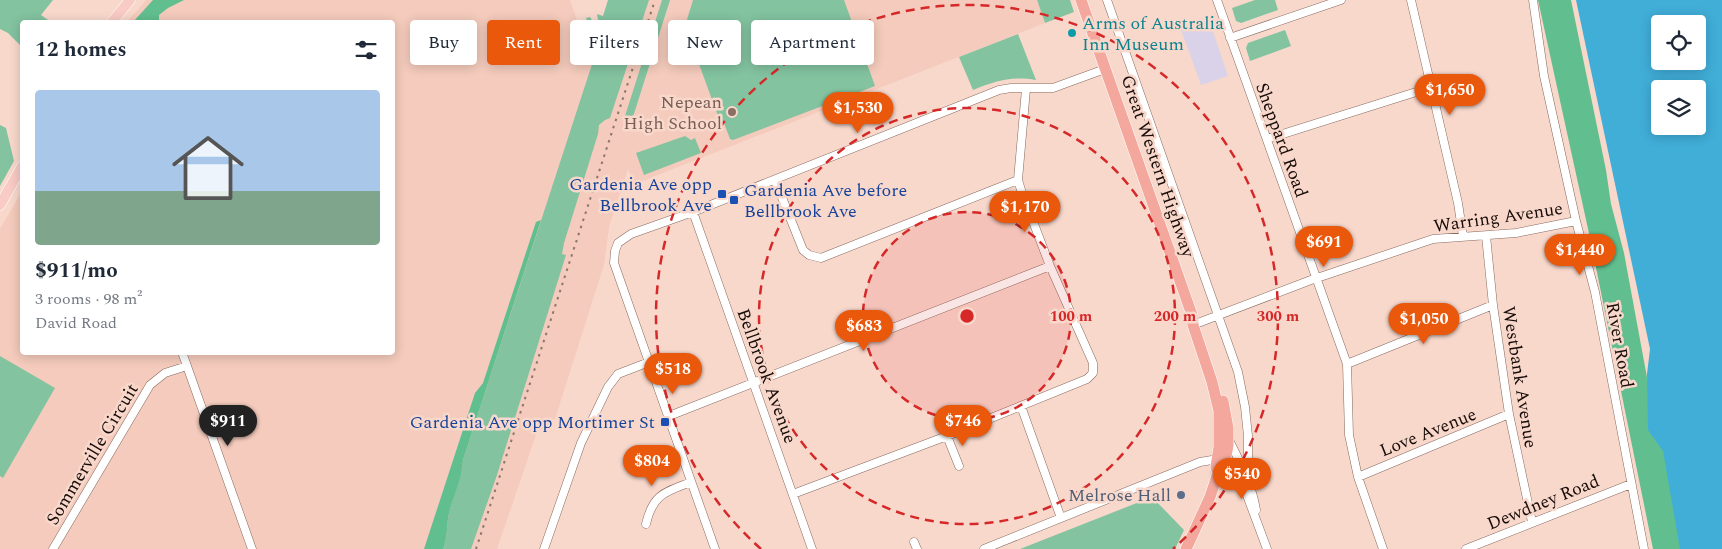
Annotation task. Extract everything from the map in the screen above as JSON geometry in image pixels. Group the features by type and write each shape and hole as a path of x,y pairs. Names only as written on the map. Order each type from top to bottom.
{"highway":[{"name":"Great Western Highway","path":"1081,0 1195,319 1227,416 1229,440 1210,497 1186,549"},
{"name":"Great Western Highway","path":"1195,319 1193,324 1212,382 1218,411 1221,461"}],"main road":[{"path":"114,20 130,0"},
{"path":"0,205 20,170"}],"street":[{"path":"1107,0 1238,372 1245,407 1248,436 1248,480"},
{"name":"Sheppard Road","path":"1218,0 1315,279 1347,364 1349,435 1358,477 1383,549"},
{"path":"1230,38 1342,0"},
{"path":"1411,0 1458,203 1463,236"},
{"name":"River Road","path":"1533,0 1544,76 1576,220 1595,292 1644,549"},
{"path":"715,549 614,263 614,251 621,240 632,234 775,180 998,90 1059,87 1106,68"},
{"path":"1267,139 1432,87"},
{"path":"793,494 947,436 1087,379 1094,372 1093,363 1050,266 1018,180 1026,89"},
{"path":"775,180 803,250 809,255 821,258 1018,180"},
{"name":"Bellbrook Avenue","path":"693,212 812,549"},
{"name":"Warring Avenue","path":"1195,319 1217,315 1315,279 1433,240 1521,232 1576,220"},
{"name":"Westbank Avenue","path":"1486,236 1493,305 1509,414 1532,522"},
{"path":"669,416 1050,266"},
{"path":"1347,364 1493,305"},
{"path":"183,355 252,549"},
{"path":"544,549 580,443 608,387 618,374 649,362"},
{"name":"Sommerville Circuit","path":"53,549 150,385 165,373 187,366"},
{"path":"1021,406 1061,518"},
{"name":"Love Avenue","path":"1358,477 1509,414"},
{"path":"947,436 959,466"},
{"path":"1229,440 1248,480 1256,517"},
{"path":"984,549 1200,462 1221,461 1238,472 1267,549"},
{"path":"646,524 649,513 659,496 691,482"},
{"name":"Dewdney Road","path":"1466,549 1631,484"}],"shaded area":[{"path":"146,0 570,0 577,20 570,20 570,65 658,65 658,20 606,20 613,0 1037,0 1045,23 635,184 628,169 609,227 604,265 555,419 540,423 497,549 0,549 0,229 20,194 20,355 395,355 395,20 129,20"},
{"path":"1208,17 1228,76 1201,85 1180,27"}],"green space":[{"path":"0,0 53,0 41,15 48,20 20,20 20,45 8,33 0,29"},
{"path":"153,0 184,0 159,15 159,20 135,20"},
{"path":"608,0 649,0 642,20 598,20 597,14 603,16"},
{"path":"662,0 670,0 658,38 658,20 656,20"},
{"path":"693,0 844,0 851,20 751,20 751,65 867,65 875,86 733,140 730,139 724,123 721,124 699,65 741,65 741,20 687,20"},
{"path":"1037,0 1070,0 1074,12 1045,23"},
{"path":"1255,0 1275,0 1278,10 1241,23 1236,21 1232,8"},
{"path":"1538,0 1571,0 1606,170 1611,204 1624,253 1656,426 1666,455 1682,549 1653,549 1590,238"},
{"path":"1285,30 1291,46 1250,61 1246,48 1248,43"},
{"path":"1018,34 1036,80 1004,80 973,90 959,57"},
{"path":"592,65 628,65 610,118 599,125 598,134 564,243 562,254 566,255 497,475 471,549 443,549 448,518 461,475 463,460"},
{"path":"641,65 649,65 632,120 625,116"},
{"path":"0,125 6,128 14,161 0,186"},
{"path":"685,136 691,140 695,138 701,153 644,175 636,153"},
{"path":"541,220 463,460 461,476 448,518 443,549 424,549 475,393 483,383 536,222"},
{"path":"0,356 55,388 3,478 0,476"},
{"path":"1152,497 1184,530 1175,549 1020,549"}],"water":[{"path":"1576,0 1722,0 1722,549 1680,549 1663,451 1648,430 1647,374 1650,349"}],"railway":[{"path":"476,549 655,0"}],"place":[{"name":"Arms of Australia Inn Museum","path":"1072,33"},
{"name":"Nepean High School","path":"732,112"},
{"name":"Gardenia Ave opp Bellbrook Ave","path":"722,194"},
{"name":"Gardenia Ave before Bellbrook Ave","path":"734,200"},
{"name":"Gardenia Ave opp Mortimer St","path":"665,422"},
{"name":"Melrose Hall","path":"1181,495"}]}
